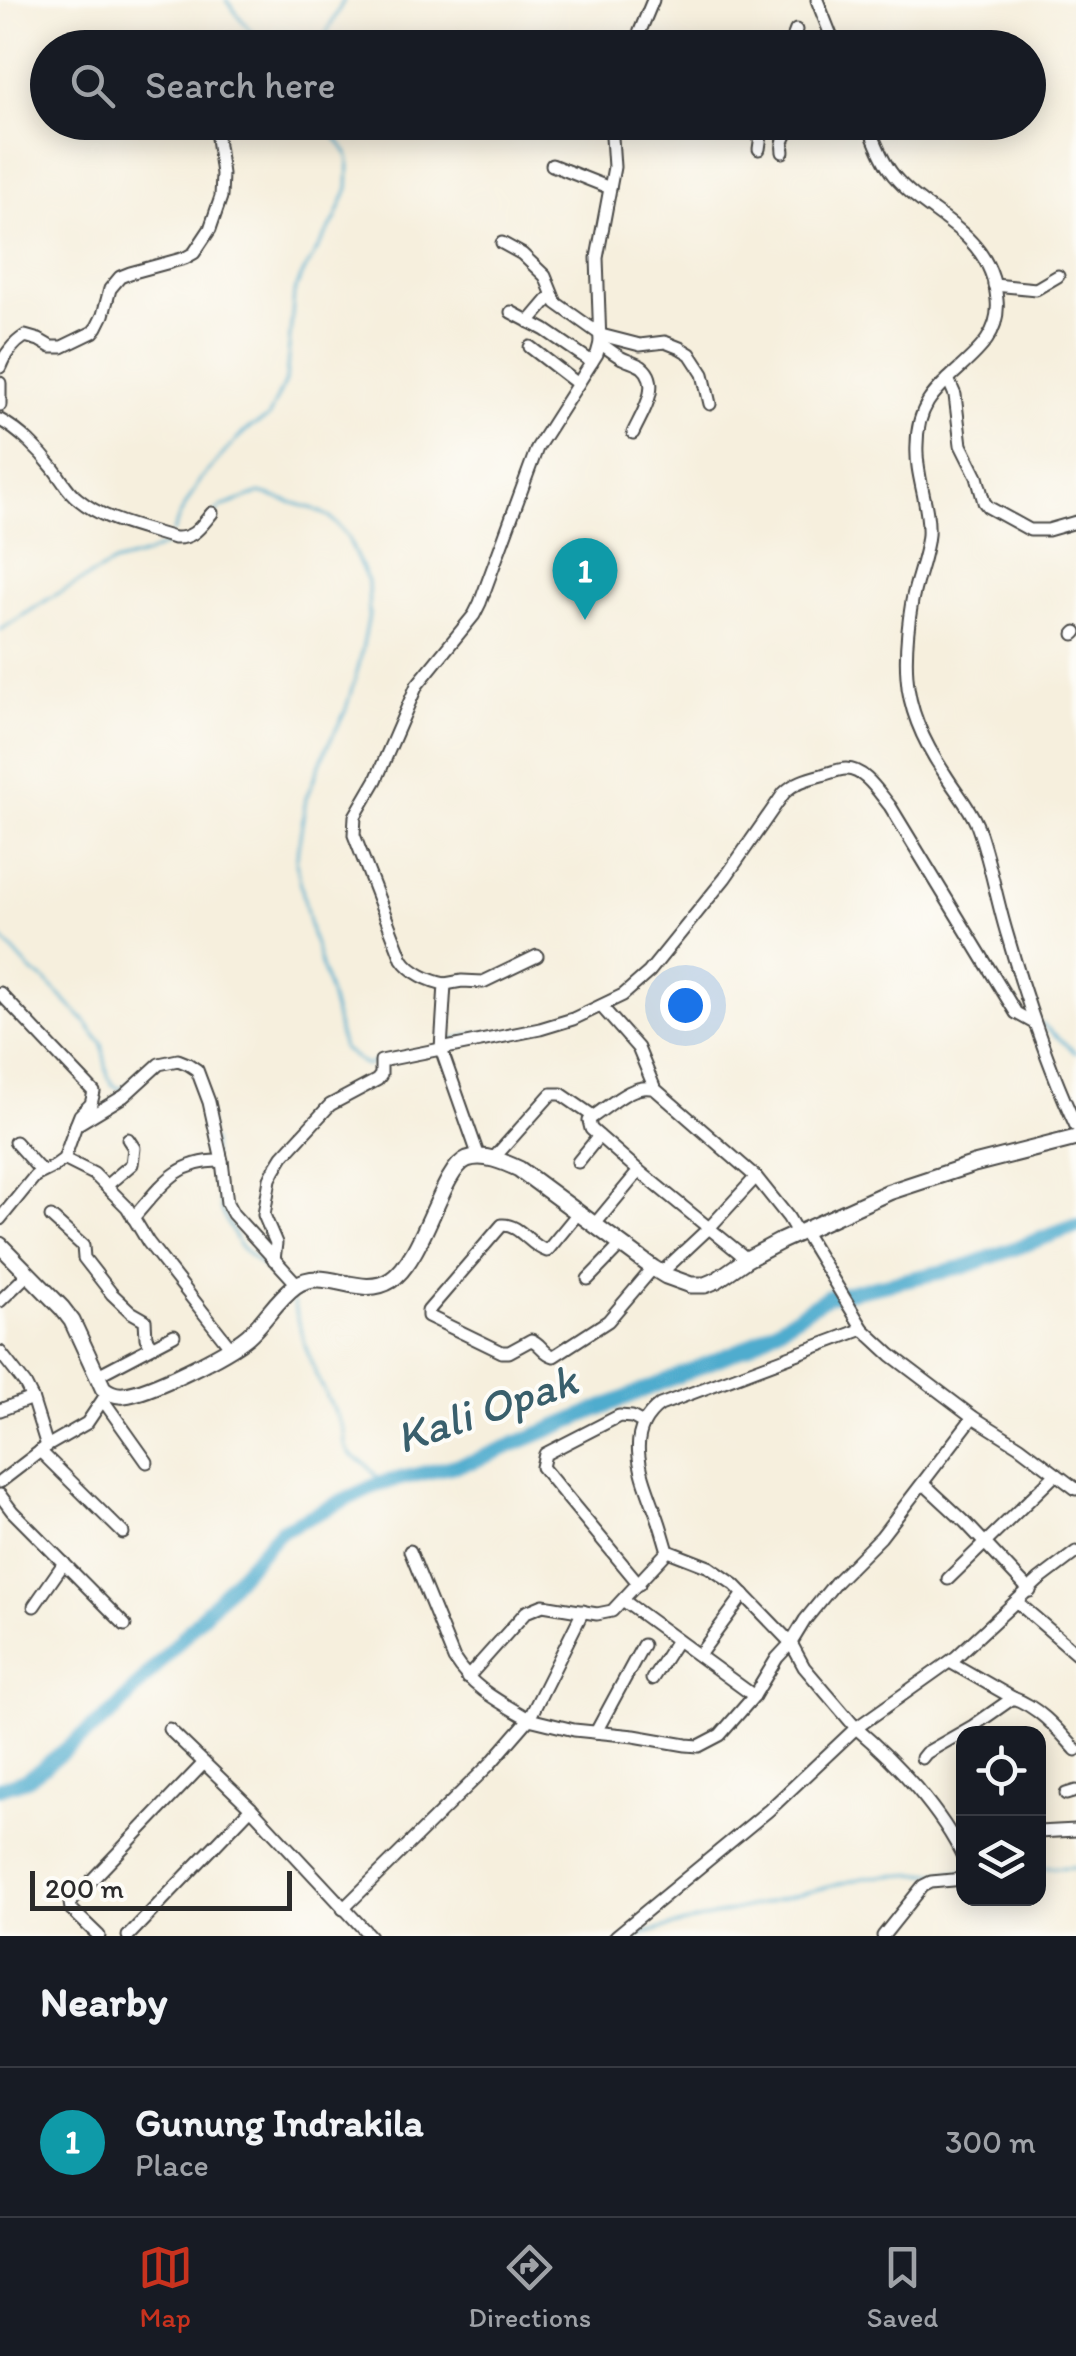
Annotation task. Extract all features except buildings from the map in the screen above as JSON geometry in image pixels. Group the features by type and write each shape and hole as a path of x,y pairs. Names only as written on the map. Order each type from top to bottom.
{"main road":[{"path":"0,1245 72,1321 105,1396 124,1395 231,1348 260,1325 297,1284 307,1279 370,1287 395,1277 423,1237 448,1180 466,1159 486,1158 519,1168 657,1271 691,1285 704,1285 747,1259 889,1192 974,1164 1076,1138"}],"street":[{"path":"641,30 653,0"},
{"path":"817,0 829,30"},
{"path":"0,367 4,357 25,336 62,348 92,332 101,321 110,289 120,277 194,252 210,229 221,197 216,140"},
{"path":"537,956 484,982 445,984 411,970 402,960 353,825 416,685 480,603 537,448 592,362 601,339 597,258 614,167 613,140"},
{"path":"759,149 760,140"},
{"path":"783,152 784,140"},
{"path":"876,140 892,174 963,232 980,254 998,299 994,330 985,345 925,406 919,426 916,468 928,536 912,600 906,675 917,721 944,774 972,814 983,842 1034,1023 1076,1126"},
{"path":"552,165 610,188"},
{"path":"502,243 522,254 546,276 556,303 650,378 652,387 633,433"},
{"path":"994,284 1036,288 1058,276"},
{"path":"529,322 552,294"},
{"path":"511,312 592,362"},
{"path":"601,339 640,344 665,342 680,348 699,366 710,404"},
{"path":"530,346 578,384"},
{"path":"948,379 956,401 961,446 977,477 984,502 1030,530 1048,530 1076,522"},
{"path":"0,384 0,405"},
{"path":"0,420 50,464 69,491 98,512 186,539 212,513"},
{"path":"274,1260 276,1243 264,1215 270,1180 283,1156 330,1105 377,1080 382,1075 381,1061 540,1029 573,1019 623,995 650,972 725,878 789,787 803,780 844,768 867,779 890,806 1016,1013 1034,1023"},
{"path":"445,984 442,1048 486,1158 556,1092 593,1116"},
{"path":"0,992 92,1087 94,1098 76,1125 64,1158 41,1171 0,1219"},
{"path":"601,1006 638,1048 655,1089"},
{"path":"76,1125 124,1096 160,1064 178,1060 196,1070 202,1080 216,1161 233,1214 297,1284"},
{"path":"747,1259 599,1136 589,1125 593,1116 636,1088 655,1089 756,1177 827,1268 859,1324 891,1355 1076,1489"},
{"path":"578,1162 599,1136"},
{"path":"106,1186 132,1164 134,1148 128,1139"},
{"path":"15,1142 41,1171"},
{"path":"64,1158 92,1172 127,1207 148,1242 231,1348"},
{"path":"132,1218 174,1172 196,1162 216,1161"},
{"path":"594,1224 639,1171"},
{"path":"579,1212 547,1251 513,1226 502,1225 428,1311 428,1316 498,1351 509,1352 531,1340 554,1356 608,1321 657,1271 709,1228 756,1177"},
{"path":"52,1217 83,1246 84,1258 112,1294 145,1320 146,1338 152,1346"},
{"path":"588,1279 622,1245"},
{"path":"0,1302 28,1274"},
{"path":"859,1324 660,1405 643,1423 638,1440 639,1466 668,1551 709,1567 744,1594 791,1643 804,1667 856,1728 878,1746 956,1839"},
{"path":"96,1376 174,1335"},
{"path":"0,1352 32,1398 44,1448 123,1533"},
{"path":"0,1482 44,1448 87,1422 105,1396 147,1462"},
{"path":"0,1410 32,1398"},
{"path":"639,1584 542,1467 545,1454 620,1416 643,1423"},
{"path":"410,1551 454,1659 476,1687 530,1719 555,1727 700,1746 720,1735 754,1696 805,1620 881,1537 973,1417"},
{"path":"948,1578 1056,1474"},
{"path":"923,1483 1030,1591"},
{"path":"0,1495 125,1625"},
{"path":"467,1678 526,1612 552,1605 612,1612 668,1551"},
{"path":"616,1936 768,1810 856,1728 950,1662 1076,1552"},
{"path":"34,1606 64,1563"},
{"path":"699,1655 744,1594"},
{"path":"624,1600 754,1696"},
{"path":"1017,1602 1076,1653"},
{"path":"343,1910 530,1719 583,1611"},
{"path":"652,1679 677,1640"},
{"path":"596,1732 643,1645"},
{"path":"950,1662 1038,1711 1076,1750"},
{"path":"922,1758 1013,1698"},
{"path":"169,1729 250,1808 370,1936"},
{"path":"98,1936 71,1909 70,1903 204,1763"},
{"path":"128,1936 250,1808"},
{"path":"1046,1832 1076,1830"},
{"path":"883,1936 923,1886 956,1880"}],"waterway":[{"path":"226,0 250,30"},
{"path":"328,30 344,0"},
{"path":"173,532 200,480 249,428 268,418 286,379 294,293 335,220 348,188 349,161 338,140"},
{"path":"216,513 221,507 260,493 314,509 330,517 347,536 368,582 369,615 359,665 345,712 306,798 296,862 343,1049 366,1066 378,1060"},
{"path":"0,630 114,563 171,542"},
{"path":"0,936 84,1020 102,1044 112,1084 120,1089 131,1082"},
{"path":"1041,1023 1076,1053"},
{"path":"447,1041 495,1033"},
{"path":"198,1087 210,1132"},
{"path":"212,1140 213,1157"},
{"path":"214,1165 221,1210 239,1245 282,1285"},
{"name":"Kali Opak","path":"0,1788 28,1779 116,1710 280,1531 378,1484 474,1461 747,1347 827,1297 964,1267 1076,1226"},
{"path":"293,1303 320,1383 344,1430 345,1445 382,1483"},
{"path":"1046,1868 1076,1867"},
{"path":"634,1936 867,1877 956,1872"}],"place":[{"name":"Gunung Indrakila","path":"585,620"}]}
